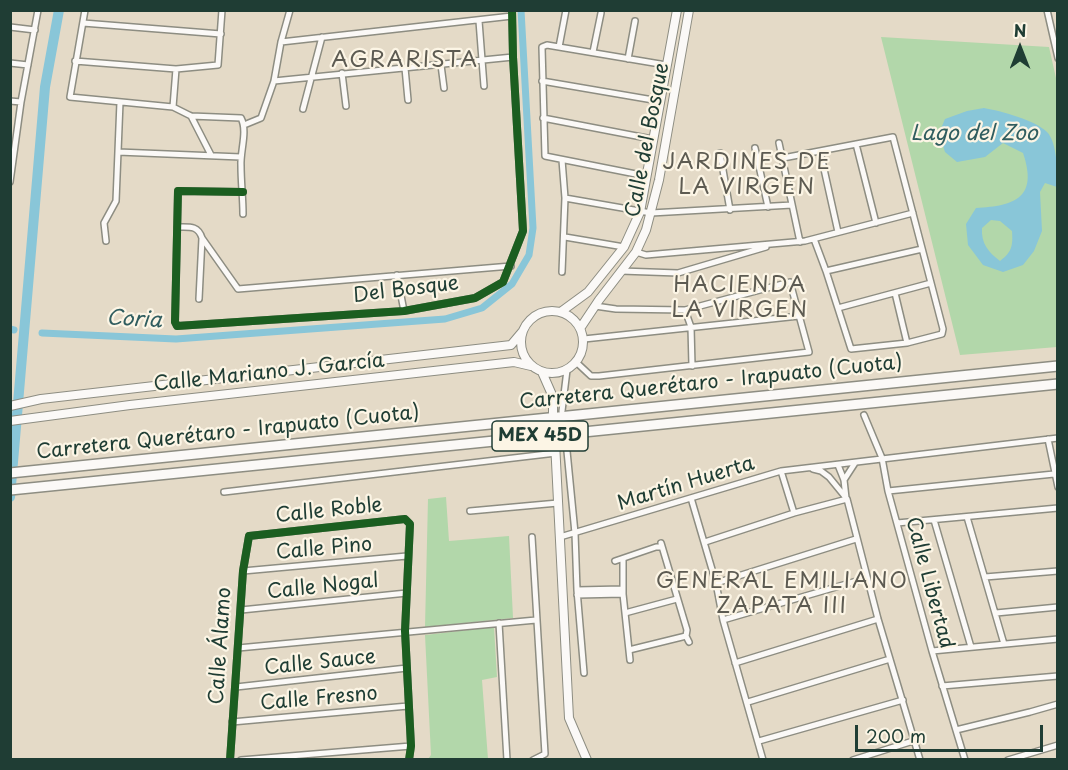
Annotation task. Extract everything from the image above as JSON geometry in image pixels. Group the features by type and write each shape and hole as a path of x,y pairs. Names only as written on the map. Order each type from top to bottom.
{"highway":[{"name":"Carretera Querétaro - Irapuato (Cuota)","path":"10,473 1058,366"},
{"name":"Carretera Querétaro - Irapuato (Cuota)","path":"10,490 1058,384"}],"street":[{"path":"10,183 13,140 39,10"},
{"path":"85,10 70,98 173,107 191,116 241,118 244,124 241,157 243,214"},
{"path":"75,61 176,69 218,65 222,10"},
{"path":"244,124 261,118 274,81 290,10"},
{"path":"559,47 566,10"},
{"name":"Calle del Bosque","path":"562,311 588,292 624,248 640,212 677,10"},
{"name":"Calle del Bosque","path":"581,327 636,252 646,230 672,110 689,10"},
{"path":"1047,10 1058,57"},
{"path":"281,42 479,21 512,13"},
{"name":"Del Bosque","path":"177,227 175,322 177,326 404,310 475,298 503,282 524,231 512,13"},
{"path":"593,52 601,14"},
{"path":"479,21 484,86"},
{"path":"628,59 635,21"},
{"path":"83,23 221,34"},
{"path":"10,27 35,30"},
{"path":"303,109 322,37"},
{"path":"646,176 545,156 542,47 547,45 666,65"},
{"path":"274,81 513,57"},
{"path":"10,63 28,65"},
{"path":"441,65 444,88"},
{"path":"405,68 408,100"},
{"path":"173,107 176,69"},
{"path":"342,73 346,106"},
{"path":"542,81 659,101"},
{"path":"10,101 21,102"},
{"path":"106,241 104,223 116,201 120,102"},
{"path":"191,116 211,155"},
{"path":"543,118 652,139"},
{"path":"783,159 893,136 943,329 942,334 907,343 851,349 814,239"},
{"path":"780,143 800,242"},
{"path":"856,144 876,223"},
{"path":"755,148 768,207"},
{"path":"820,151 838,232"},
{"path":"118,152 241,157"},
{"path":"720,153 730,210"},
{"path":"562,160 565,198 562,272"},
{"path":"199,299 202,238 200,231 195,228 177,227 178,190 243,192"},
{"path":"565,198 651,213 792,205"},
{"path":"636,252 646,255 800,242 913,213"},
{"path":"565,237 624,248"},
{"path":"202,238 238,289 511,266"},
{"path":"621,271 678,273 779,244"},
{"path":"826,271 922,249"},
{"path":"397,275 404,310"},
{"path":"576,362 591,376 599,376 809,352 790,282 685,310 616,309 595,306"},
{"path":"838,308 931,283"},
{"path":"895,293 907,343"},
{"path":"550,310 562,311 573,317 581,327 584,339 583,351 567,370 555,373 542,372 531,366 524,356 520,344 522,332 528,321 538,313 550,310"},
{"path":"685,310 691,327 692,366"},
{"path":"584,339 800,316"},
{"name":"Calle Mariano J. García","path":"10,406 41,399 511,345 522,332"},
{"name":"Calle Mariano J. García","path":"10,421 130,405 514,362 531,366"},
{"path":"562,411 567,370"},
{"path":"542,372 553,397 553,413"},
{"name":"Calle Libertad","path":"864,415 882,458 888,491 932,651 966,759"},
{"path":"808,467 1058,438"},
{"path":"1048,439 1058,487"},
{"path":"566,441 575,533 577,593 584,673"},
{"path":"555,442 569,718 587,759"},
{"path":"224,492 556,453"},
{"path":"844,480 855,463"},
{"path":"838,465 844,480 856,539 878,619 920,759"},
{"name":"Martín Huerta","path":"560,537 781,471 808,467 821,471 829,477 847,499"},
{"path":"781,471 794,513"},
{"path":"888,491 1054,474"},
{"path":"691,498 763,759"},
{"path":"705,542 794,513 847,499"},
{"path":"470,511 558,503"},
{"path":"897,523 1058,508"},
{"path":"967,517 1004,644"},
{"name":"Calle Roble","path":"249,536 405,519 410,524 407,556"},
{"path":"934,520 970,647"},
{"name":"Calle Álamo","path":"230,759 243,571 249,536"},
{"path":"532,537 544,754 533,759"},
{"path":"716,583 856,539"},
{"path":"615,561 661,545 687,630 688,639 629,650"},
{"path":"407,556 405,631 410,759"},
{"name":"Calle Pino","path":"243,571 407,556"},
{"path":"622,560 627,647 630,660"},
{"path":"986,577 1058,571"},
{"path":"723,620 867,578"},
{"path":"577,593 623,592"},
{"name":"Calle Nogal","path":"241,610 407,594"},
{"path":"625,613 676,598"},
{"path":"996,613 1058,607"},
{"path":"735,663 878,619"},
{"path":"238,648 536,620"},
{"path":"499,623 507,759"},
{"path":"932,651 1058,639"},
{"path":"748,702 890,659"},
{"name":"Calle Sauce","path":"236,687 407,668"},
{"path":"942,686 1058,676"},
{"path":"759,741 903,700"},
{"path":"956,730 1058,704"},
{"name":"Calle Fresno","path":"232,722 408,706"},
{"path":"853,759 914,741"},
{"path":"1008,759 1058,745"},
{"path":"241,759 411,746"}],"green space":[{"path":"881,37 1049,47 1058,87 1057,347 960,355"},
{"path":"446,497 449,541 509,536 513,618 425,627 428,499"},
{"path":"494,627 497,677 482,680 488,759 428,759 431,755 425,635"}],"water":[{"name":"Lago del Zoo","path":"984,108 1026,120 1047,132 1055,150 1057,187 1045,183 1040,192 1042,231 1034,251 1023,265 1003,272 983,265 968,245 966,224 976,208 1002,205 1020,196 1028,180 1027,168 1023,153 1003,143 985,157 957,162 945,152 939,133 945,119","holes":["991,220 1000,221 1012,231 1012,245 1007,255 1000,261 986,247 982,233 982,228"]}],"waterway":[{"path":"10,497 45,87 59,10"},
{"name":"Coria","path":"42,333 176,339 445,319 482,308 512,284 529,255 533,228 521,10"},
{"name":"Coria","path":"10,329 14,330"}],"tunnel":[{"path":"562,416 566,436"}],"cycle path":[{"path":"243,192 178,191 175,322 177,326 404,311 475,298 503,282 523,231 512,10"},
{"path":"230,760 243,571 249,536 405,519 410,524 405,631 411,746 409,760"}],"district":[{"name":"AGRARISTA","path":"405,61"},
{"name":"JARDINES DE LA VIRGEN","path":"747,176"},
{"name":"HACIENDA LA VIRGEN","path":"740,298"},
{"name":"GENERAL EMILIANO ZAPATA III","path":"782,594"}]}
